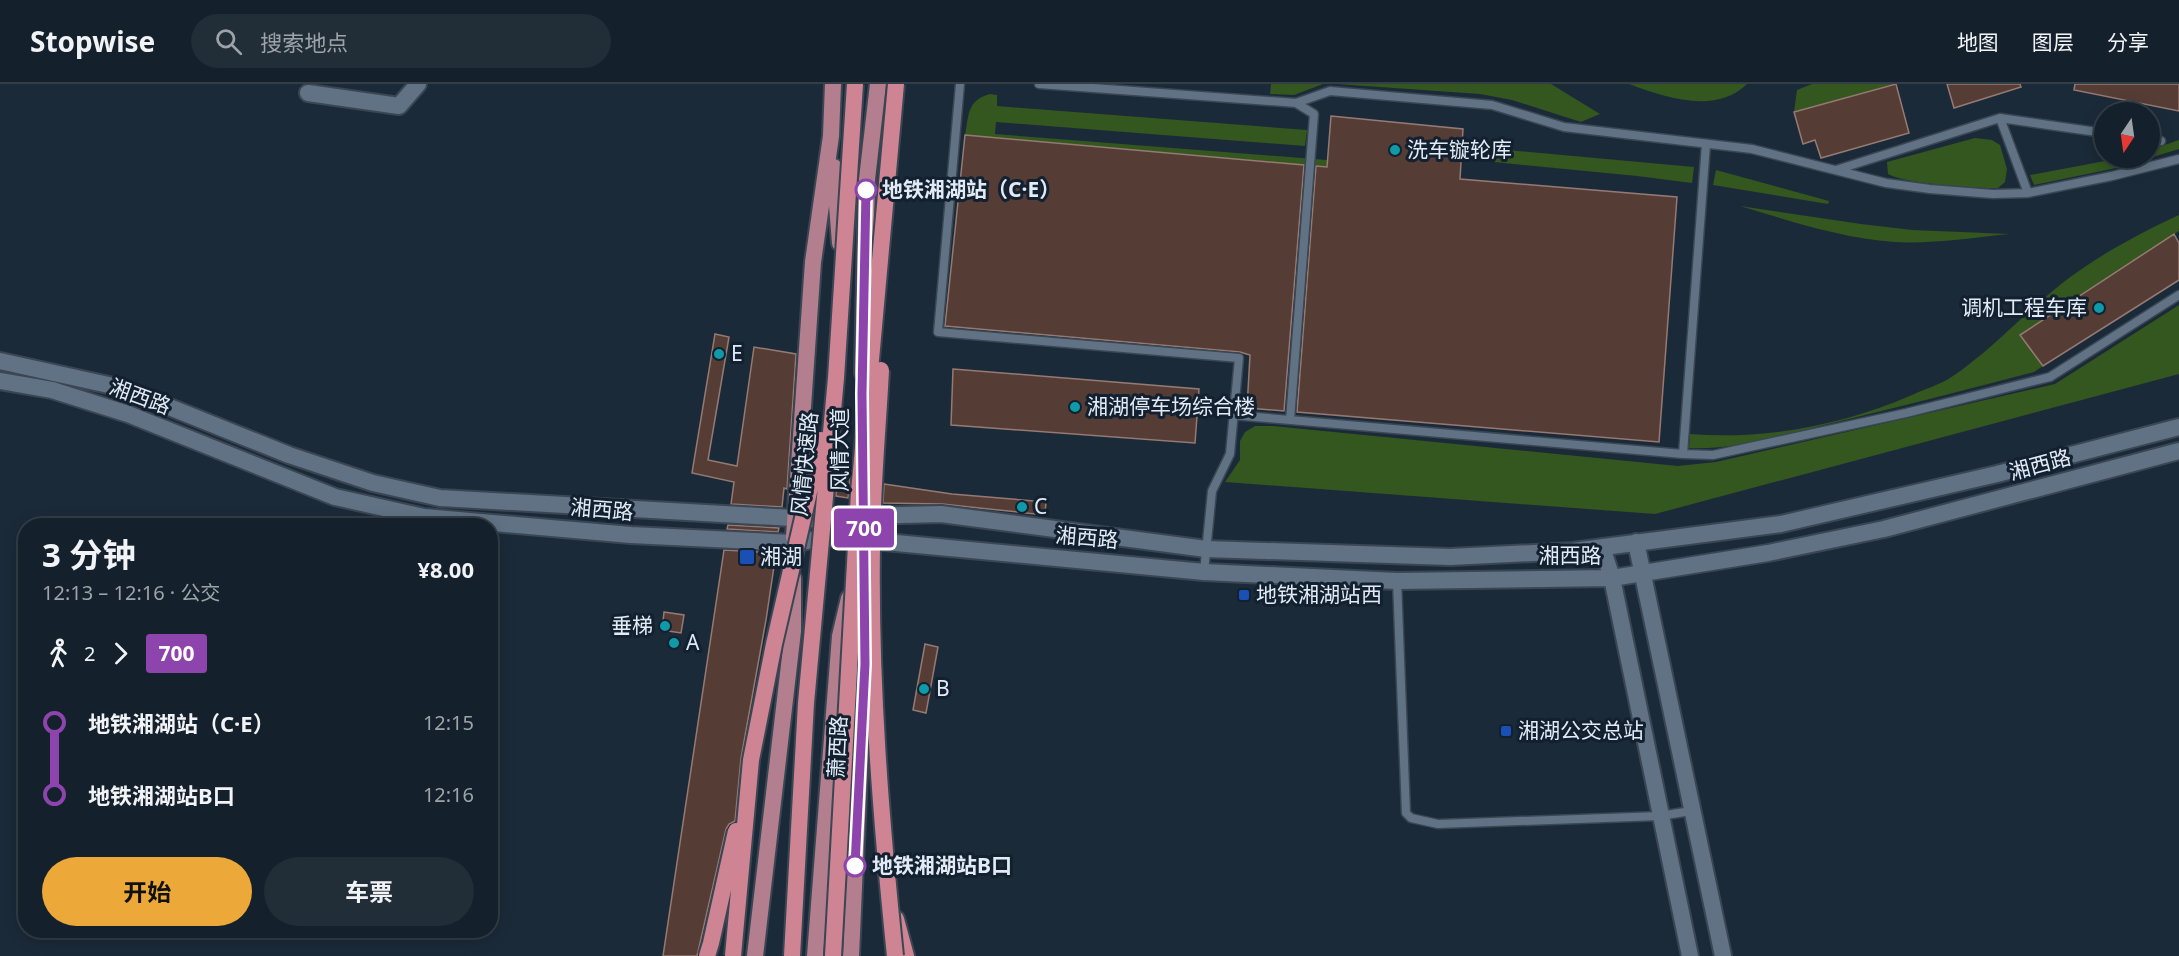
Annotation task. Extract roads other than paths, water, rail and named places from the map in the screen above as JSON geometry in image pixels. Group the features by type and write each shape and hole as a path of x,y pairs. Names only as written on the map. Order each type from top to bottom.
{"highway":[{"name":"风情快速路","path":"792,956 807,691 836,378 855,84"},
{"path":"833,956 860,492 896,84"},
{"path":"885,212 882,358 872,545 872,607 875,712 895,956"},
{"path":"706,956 711,943 751,760 804,507 836,378"},
{"path":"733,956 751,760"},
{"path":"888,886 906,956"}],"main road":[{"name":"风情大道","path":"755,956 792,631 793,543 813,262 831,136 833,84"},
{"name":"风情大道","path":"815,956 840,636 864,540 862,394 867,179 878,84"},
{"path":"826,538 836,407 841,258 831,136"},
{"name":"萧西路","path":"851,956 865,664 864,540"},
{"path":"839,956 852,925"}],"street":[{"path":"308,93 399,106 418,84"},
{"name":"湘西路","path":"0,361 122,388 289,455 373,483 440,498 828,519 941,514 1206,549 1450,557 1573,551 1781,524 1997,474 2179,427"},
{"name":"湘西路","path":"0,381 52,390 128,414 334,497 435,518"},
{"name":"湘西路","path":"498,524 631,536 793,543 826,538 864,540 1204,572 1397,581 1612,578 1768,553 1884,529 2179,451"},
{"path":"1636,542 1723,956"},
{"path":"1602,547 1612,578 1690,956"}],"lane":[{"path":"960,84 938,332 1239,358 1230,454 1212,491 1204,572"},
{"path":"1038,84 1296,103 1330,91 1491,105 1564,127 1752,149 1886,183 1993,194 2028,193 2112,176 2179,159"},
{"path":"1290,420 1314,114 1296,103"},
{"path":"1836,170 2000,118 2094,132"},
{"path":"2000,118 2028,193"},
{"path":"1683,454 1706,144"},
{"path":"1233,415 1713,455 1906,413 2050,377 2179,295"},
{"path":"1397,581 1406,813 1411,818 1438,824 1660,816 1691,811"}],"place":[{"name":"洗车镟轮库","path":"1395,150"},
{"name":"地铁湘湖站（C·E）","path":"866,190"},
{"name":"调机工程车库","path":"2099,308"},
{"name":"E","path":"719,354"},
{"name":"湘湖停车场综合楼","path":"1075,407"},
{"name":"C","path":"1022,507"},
{"name":"湘湖","path":"747,557"},
{"name":"地铁湘湖站西","path":"1244,595"},
{"name":"垂梯","path":"665,626"},
{"name":"A","path":"674,643"},
{"name":"B","path":"924,689"},
{"name":"湘湖公交总站","path":"1506,731"},
{"name":"地铁湘湖站B口","path":"855,866"}]}
